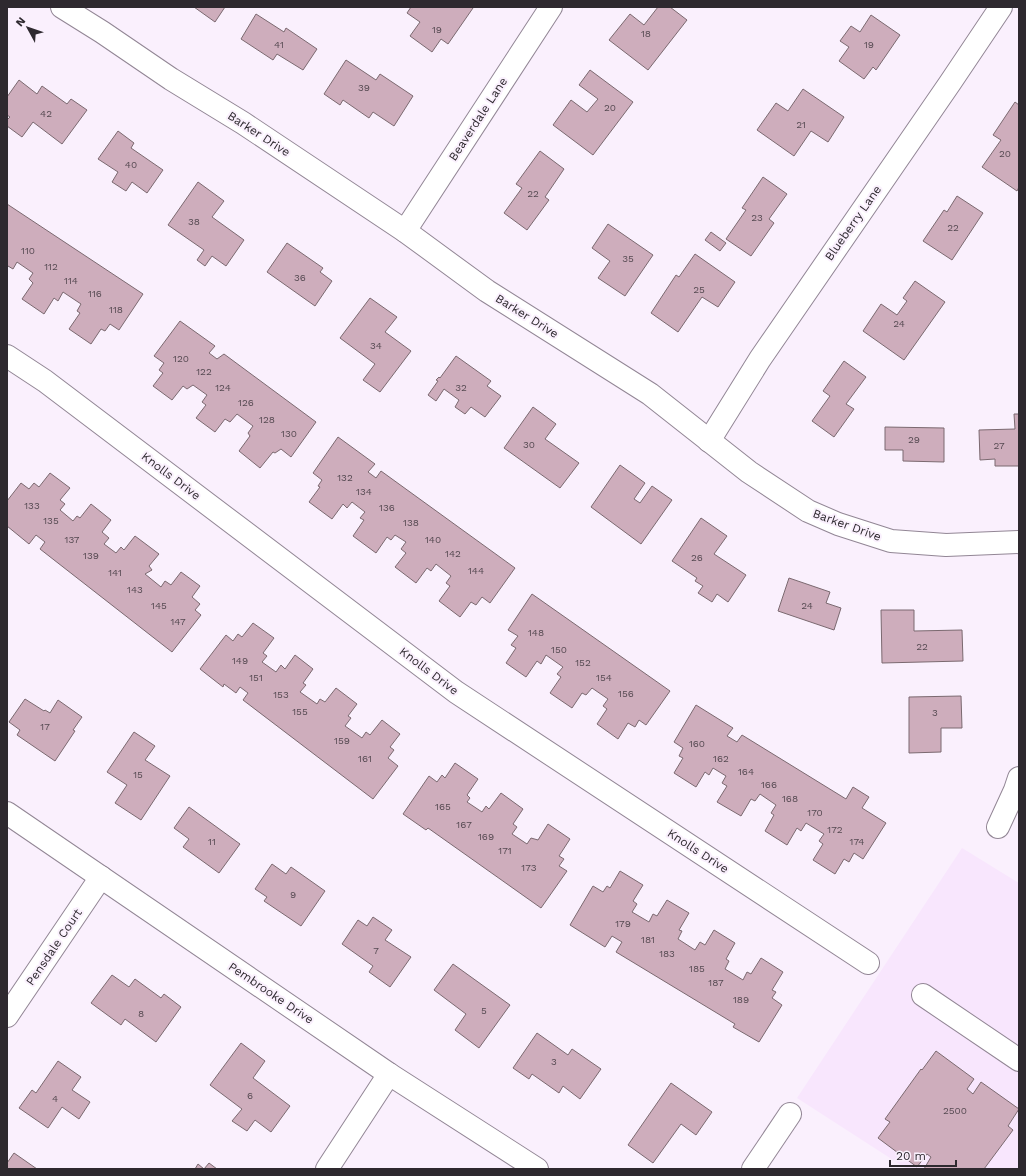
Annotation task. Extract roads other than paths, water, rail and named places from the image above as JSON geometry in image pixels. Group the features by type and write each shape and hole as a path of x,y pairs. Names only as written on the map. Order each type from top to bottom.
{"street":[{"name":"Barker Drive","path":"62,7 171,79 243,123 406,231 487,291 650,394 749,472 808,511 838,524 891,540 917,544 946,545 1019,544"},
{"name":"Beaverdale Lane","path":"406,231 551,7"},
{"name":"Blueberry Lane","path":"709,441 760,359 1001,7"},
{"name":"Knolls Drive","path":"7,356 45,380 456,692 868,963"},
{"path":"998,827 1019,778"},
{"name":"Pembrooke Drive","path":"7,813 389,1074 537,1169"},
{"name":"Pensdale Court","path":"7,1016 101,877"},
{"path":"923,995 1019,1060"},
{"path":"327,1169 389,1074"},
{"path":"753,1169 790,1114"}]}
